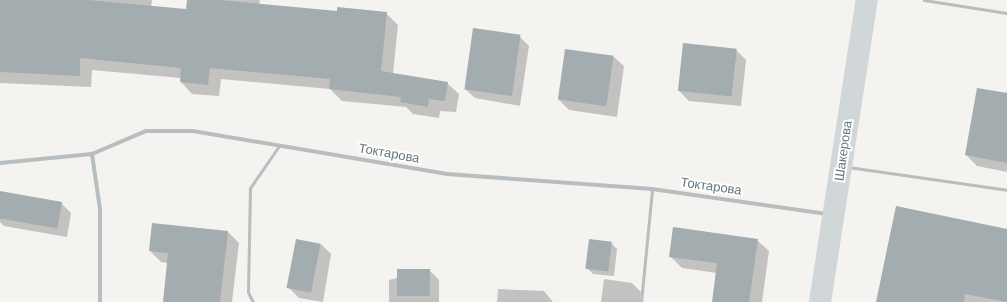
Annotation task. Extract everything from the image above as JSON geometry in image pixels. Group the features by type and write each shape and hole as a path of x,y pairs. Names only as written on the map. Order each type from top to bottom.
{"street":[{"name":"Шакерова","path":"820,302 835,215 867,0"},
{"name":"Токтарова","path":"0,163 92,154 146,131 193,131 447,174 652,189 835,215"},
{"path":"92,154 100,209 100,302"}],"lane":[{"path":"924,0 1007,13"},
{"path":"253,302 248,292 250,188 279,146"},
{"path":"842,166 1007,190"},
{"path":"641,302 652,189"}],"building":[{"path":"0,0 88,0 186,9 187,0 219,0 337,11 337,7 387,12 381,71 448,82 445,101 429,99 428,107 400,102 401,97 329,89 330,79 210,68 208,85 180,82 181,68 80,58 80,76 0,72"},
{"path":"473,28 521,35 512,96 464,89"},
{"path":"683,43 737,49 732,96 678,91"},
{"path":"565,49 614,56 606,106 558,100"},
{"path":"977,88 1007,93 1007,163 965,155"},
{"path":"0,191 62,202 57,229 0,218"},
{"path":"896,206 1007,229 1007,302 965,294 964,302 876,302"},
{"path":"152,223 228,231 220,302 163,302 168,253 149,251"},
{"path":"673,227 758,239 749,302 712,302 717,263 669,257"},
{"path":"296,239 321,244 311,293 286,288"},
{"path":"589,239 612,242 608,272 585,269"},
{"path":"397,269 430,269 430,296 397,296"}]}
